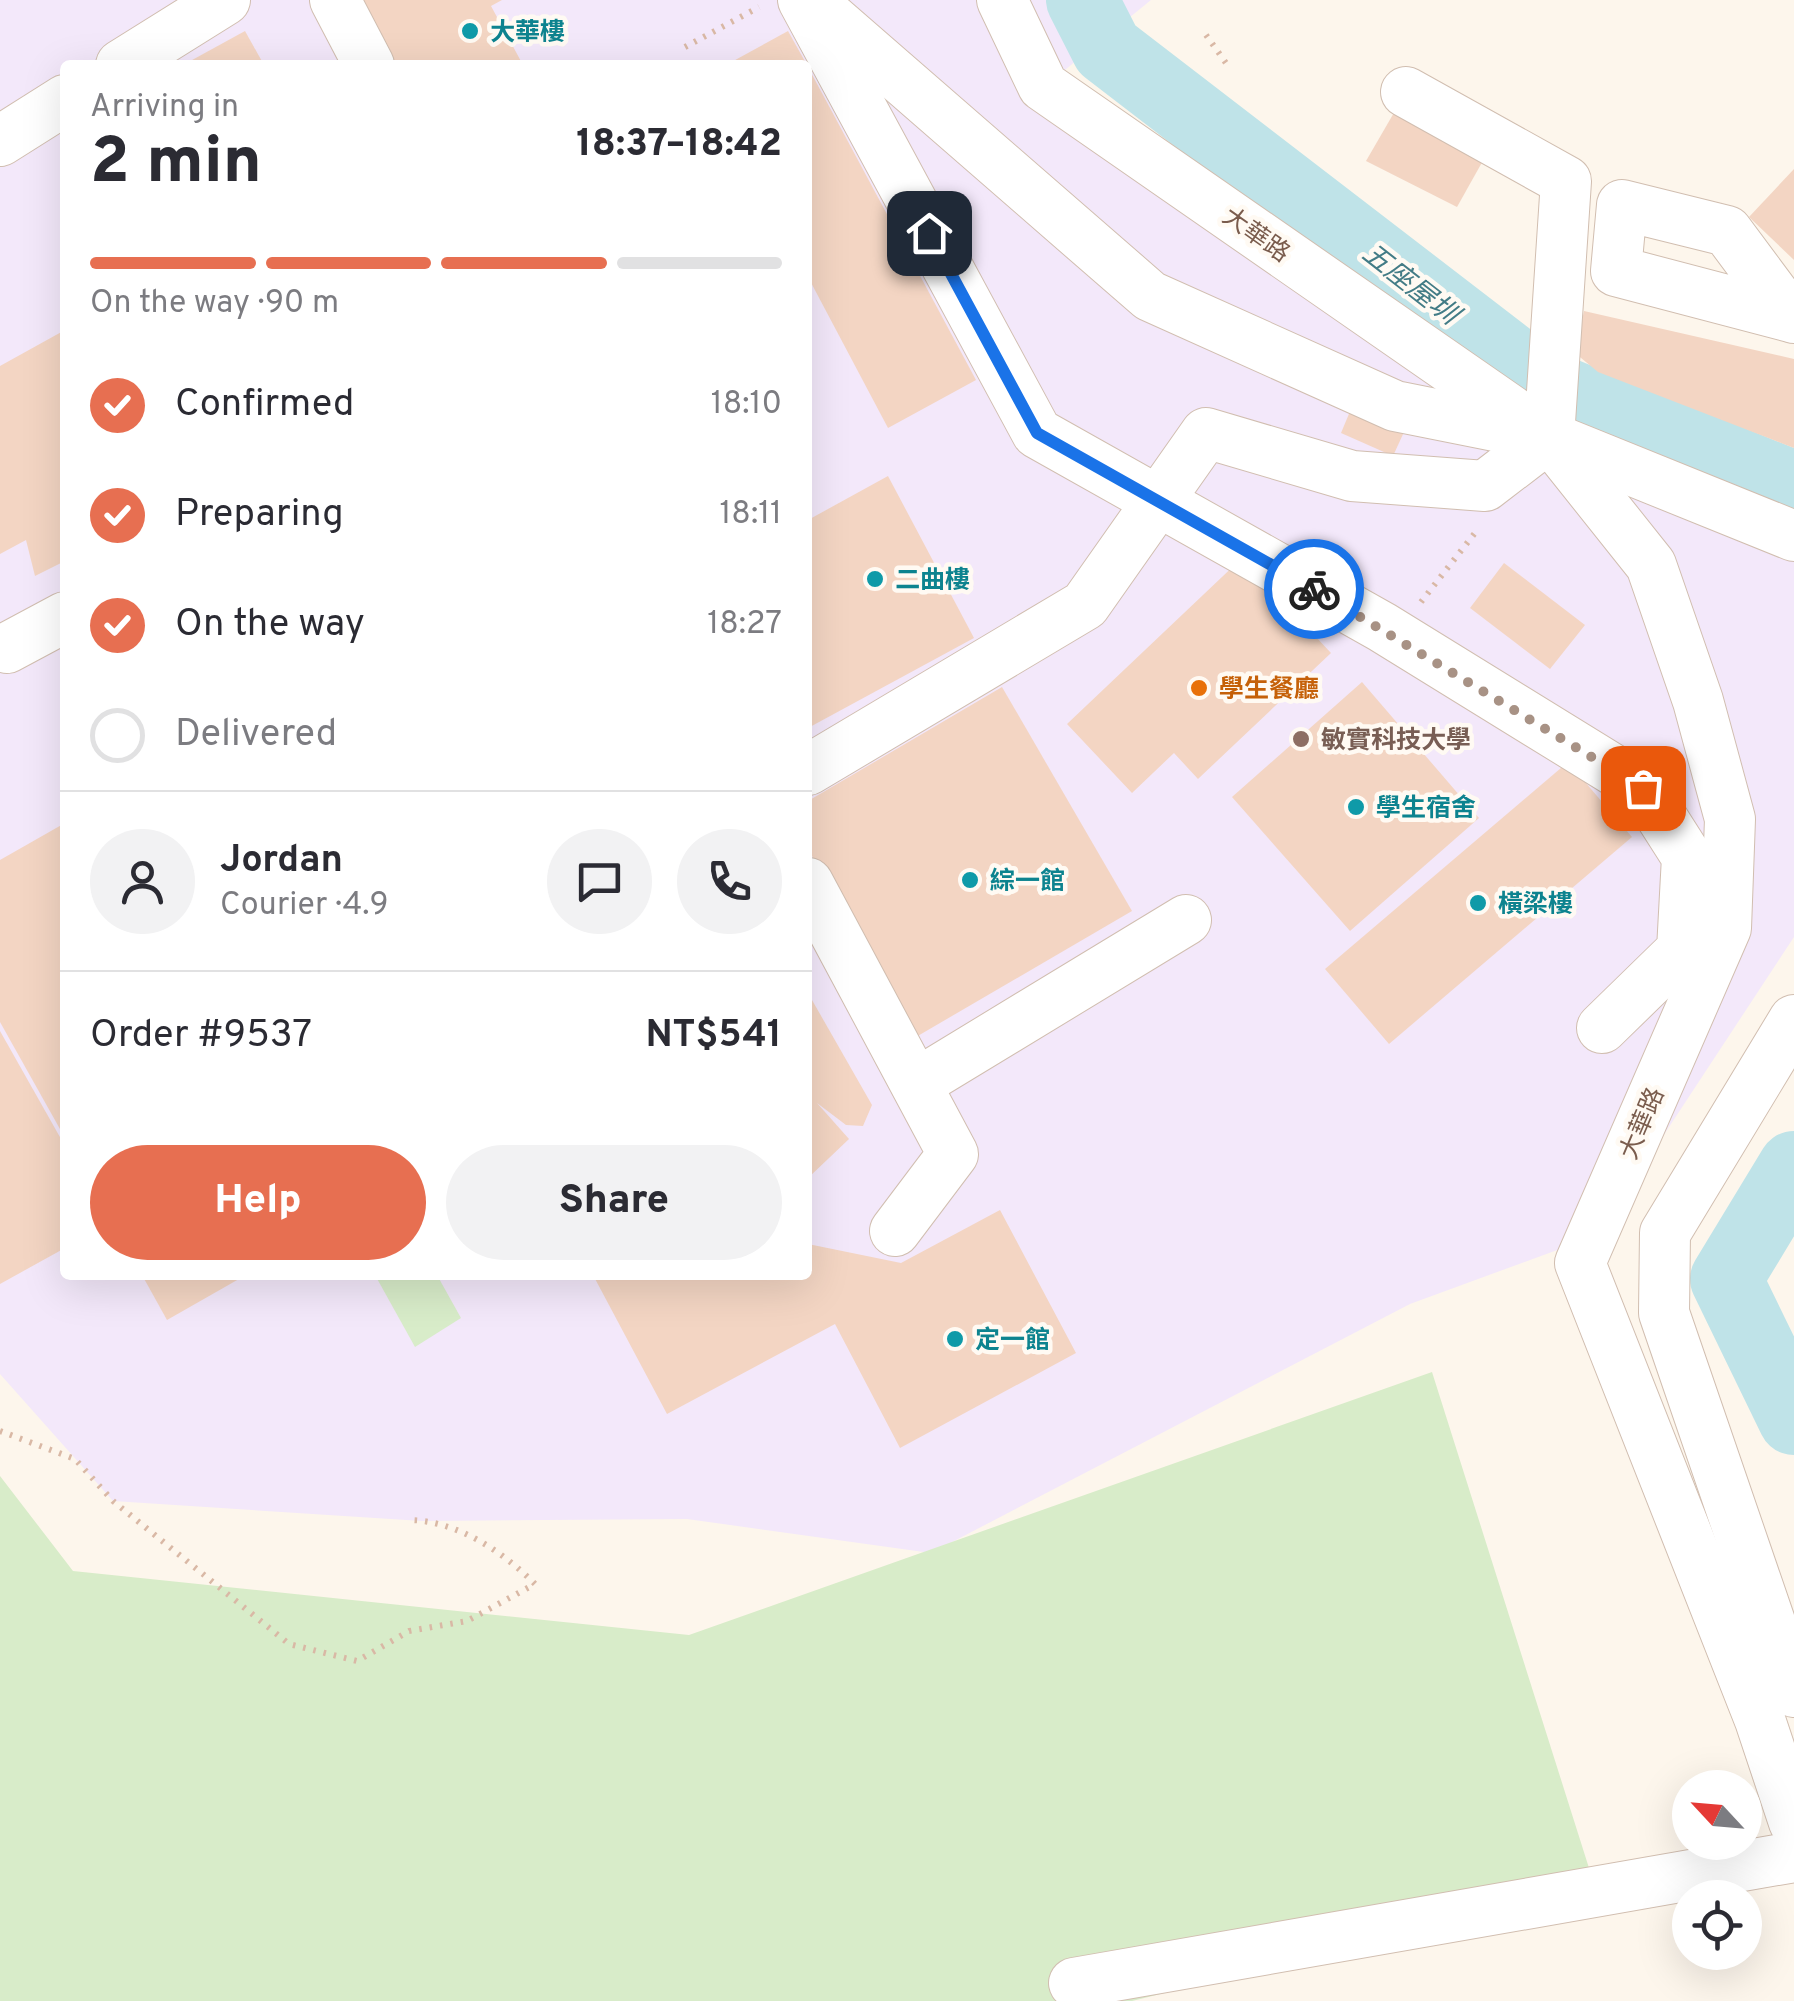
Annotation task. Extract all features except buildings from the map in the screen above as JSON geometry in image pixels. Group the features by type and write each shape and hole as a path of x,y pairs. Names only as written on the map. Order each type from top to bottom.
{"street":[{"path":"129,60 224,0"},
{"path":"334,0 367,60"},
{"path":"806,0 1150,296 1395,406 1549,437"},
{"path":"806,0 1037,433 1396,635 1643,788 1687,857 1682,950 1602,1028"},
{"name":"大華路","path":"1002,0 1043,86 1549,437 1794,536"},
{"path":"812,768 1086,605 1206,433 1352,476 1485,486 1549,437 1566,181 1406,92"},
{"path":"0,141 60,103"},
{"name":"大華路","path":"1549,437 1651,565 1698,701 1730,820 1726,928 1580,1264 1782,1689"},
{"path":"6,648 60,620"},
{"path":"812,890 953,1154 895,1231"},
{"path":"916,1084 1186,920"},
{"name":"大華路","path":"1794,1020 1665,1233 1664,1312 1782,1689 1794,1822"},
{"path":"1074,1984 1794,1857"}],"path":[{"path":"686,46 773,0"},
{"path":"1206,35 1226,63"},
{"path":"1396,635 1490,513"},
{"path":"0,1430 75,1459 127,1513 290,1644 357,1661 408,1631 467,1621 535,1584 516,1564 440,1521 410,1520"}],"shaded area":[{"name":"敏實科技大學","path":"0,0 1151,0 1044,87 1794,540 1794,937 1598,1235 1410,1304 931,1553 687,1519 422,1521 113,1501 0,1374"}],"green space":[{"path":"378,1280 440,1280 461,1318 415,1347"},
{"path":"1432,1372 1595,1887 1132,2001 0,2001 0,1476 73,1571 689,1635"}],"waterway":[{"name":"五座屋圳","path":"1082,0 1107,49 1544,385 1794,487"},
{"name":"五座屋圳","path":"1794,1167 1726,1279 1794,1419"}],"way so far":[{"path":"1314,589 1396,635 1643,788"}],"place":[{"name":"大華樓","path":"470,31"},
{"name":"二曲樓","path":"875,579"},
{"name":"學生餐廳","path":"1199,688"},
{"name":"敏實科技大學","path":"1301,739"},
{"name":"學生宿舍","path":"1356,807"},
{"name":"綜一館","path":"970,880"},
{"name":"橫梁樓","path":"1478,903"},
{"name":"定一館","path":"955,1339"}],"route":[{"path":"929,233 1037,433 1314,589"}]}
